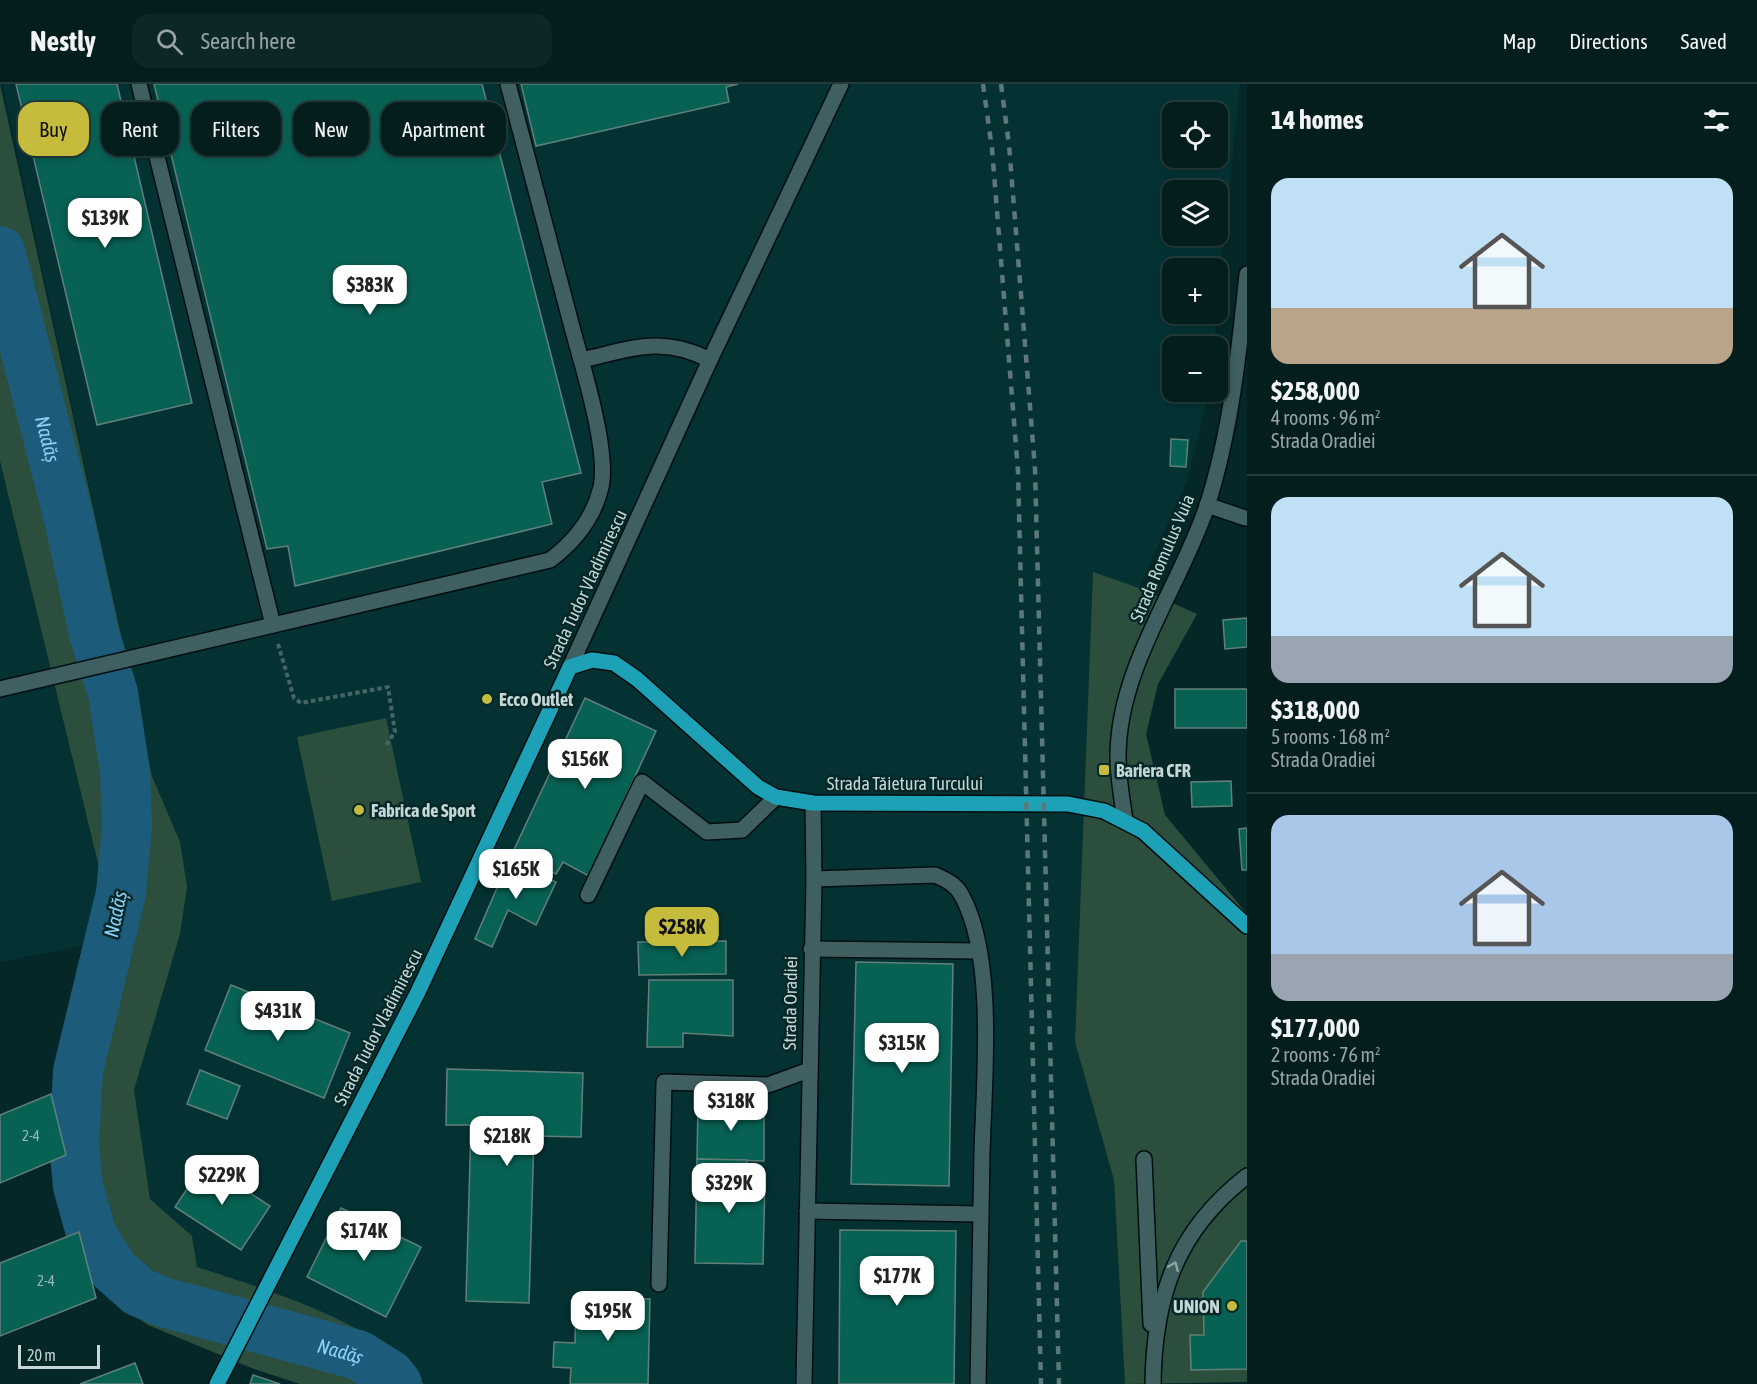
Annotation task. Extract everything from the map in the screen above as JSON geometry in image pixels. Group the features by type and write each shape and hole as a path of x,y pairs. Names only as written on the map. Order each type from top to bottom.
{"main road":[{"name":"Strada Tăietura Turcului","path":"570,667 592,660 614,663 637,679 727,762 758,787 776,796 813,803 1068,804 1104,811 1143,831 1247,926"},
{"name":"Strada Tudor Vladimirescu","path":"217,1384 418,992 570,667"}],"street":[{"path":"139,84 273,625"},
{"path":"0,689 550,560 566,549 589,518 601,486 602,470 593,405 508,84"},
{"name":"Strada Tudor Vladimirescu","path":"570,667 710,360 841,84"},
{"name":"Strada Romulus Vuia","path":"1125,820 1118,756 1130,683 1182,570 1207,505 1231,407 1247,274"},
{"path":"581,360 655,344 687,349 710,360"},
{"path":"1207,505 1245,518"},
{"path":"588,895 642,782 707,832 742,830 776,796"},
{"name":"Strada Oradiei","path":"804,1384 814,879 813,803"},
{"path":"814,879 935,874 951,882 962,896 972,921 982,978 984,1057 978,1384"},
{"path":"811,949 978,951"},
{"path":"659,1284 664,1082 768,1085 809,1070"},
{"path":"1144,1159 1153,1384"},
{"path":"1153,1363 1157,1318 1174,1264 1205,1216 1231,1188 1247,1176"},
{"path":"807,1211 981,1214"}],"path":[{"path":"273,625 297,702 306,704 388,687 395,732 385,747"}],"shaded area":[{"path":"2,84 1240,84 1228,204 1228,180 1162,180 1162,246 1224,246 1223,258 1162,258 1162,324 1216,324 1215,336 1162,336 1162,402 1207,402 1187,481 1139,588 1093,573 1075,1042 1114,1180 1125,1384 424,1384 404,1360 243,1282 197,1267 192,1236 150,1199 134,1090 180,934 180,842 152,776"},
{"path":"0,461 100,871 87,945 0,962"}],"green space":[{"path":"0,84 152,776 180,842 187,887 180,934 134,1090 150,1199 192,1236 197,1267 305,1305 358,1329 403,1359 424,1384 300,1384 254,1369 148,1325 99,1290 73,1254 59,1196 55,1141 62,1070 75,992 87,945 100,871 0,461"},
{"path":"1093,572 1139,588 1197,614 1158,684 1146,734 1165,815 1247,914 1247,1382 1125,1384 1114,1180 1075,1042"},
{"name":"Fabrica de Sport","path":"386,718 421,882 332,901 297,737"}],"building":[{"path":"16,84 117,84 121,102 101,102 101,156 134,156 192,403 97,425 33,156 89,156 89,102 20,102"},
{"path":"154,84 482,84 487,102 381,102 381,156 500,156 581,473 542,482 552,524 295,586 288,546 267,549 171,156 179,156 179,102 158,102"},
{"path":"521,84 738,84 726,87 729,102 536,146"},
{"path":"1171,439 1188,440 1186,467 1170,466"},
{"path":"1247,618 1247,647 1225,649 1223,620"},
{"path":"1175,689 1247,689 1247,728 1175,728"},
{"path":"585,698 656,731 589,876 563,862 556,874 512,854"},
{"path":"1231,781 1232,806 1192,807 1191,782"},
{"path":"1247,828 1247,870 1242,870 1239,829"},
{"path":"509,860 556,882 536,925 508,910 492,947 475,939"},
{"path":"726,941 726,974 639,975 638,942"},
{"path":"856,962 953,964 949,1186 851,1184"},
{"path":"649,980 733,980 733,1036 683,1033 683,1047 647,1047"},
{"path":"231,985 350,1033 324,1098 205,1050"},
{"path":"447,1069 583,1073 581,1137 534,1136 529,1303 466,1301 471,1125 446,1125"},
{"path":"200,1070 240,1086 227,1119 187,1104"},
{"path":"51,1094 66,1155 0,1183 0,1115"},
{"path":"698,1104 764,1105 764,1161 697,1159"},
{"path":"697,1159 747,1160 747,1178 765,1179 763,1264 695,1263"},
{"path":"204,1163 270,1206 241,1250 175,1207"},
{"path":"341,1208 421,1247 386,1317 307,1277"},
{"path":"840,1230 956,1231 954,1384 839,1384"},
{"path":"79,1232 96,1298 0,1336 0,1263"},
{"path":"1241,1241 1247,1241 1247,1369 1191,1370 1190,1335 1204,1335 1203,1292"},
{"path":"576,1297 650,1299 648,1384 570,1384 571,1368 553,1367 554,1342 575,1343"},
{"path":"135,1363 143,1384 80,1384"},
{"path":"253,1375 280,1384 250,1384"}],"waterway":[{"name":"Nadăș","path":"0,251 70,523 94,634 113,693 125,772 127,826 121,893 78,1071 74,1144 78,1186 91,1233 113,1269 139,1292 163,1302 358,1355 390,1375 397,1384"}],"railway":[{"path":"983,84 992,149 1018,471 1041,1384"},
{"path":"1001,84 1009,145 1035,469 1059,1384"}],"place":[{"name":"Ecco Outlet","path":"487,699"},
{"name":"Bariera CFR","path":"1104,770"},
{"name":"Fabrica de Sport","path":"359,810"},
{"name":"UNION","path":"1232,1306"}]}
